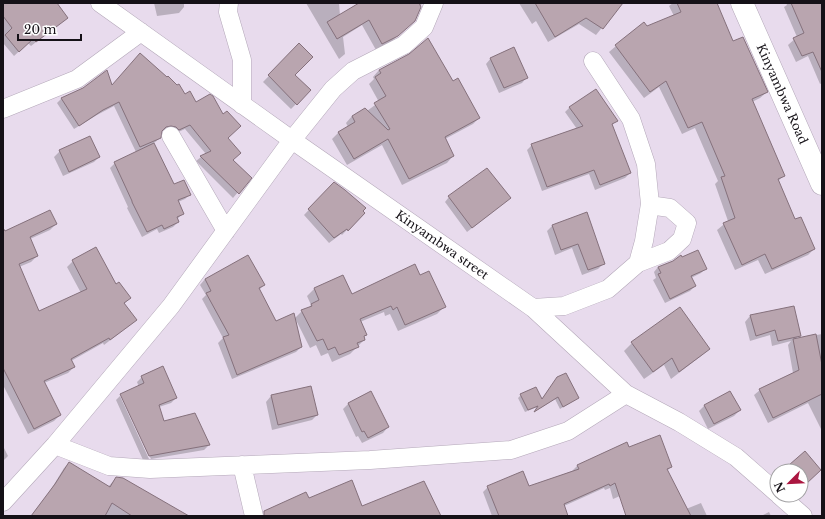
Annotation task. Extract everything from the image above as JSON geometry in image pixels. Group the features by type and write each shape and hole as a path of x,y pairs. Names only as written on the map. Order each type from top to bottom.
{"street":[{"name":"Kinyambwa street","path":"100,3 242,105 532,308 626,394 679,422 736,457 769,486"},
{"path":"229,3 228,12 242,60 242,105"},
{"path":"3,502 55,445 171,306 292,140 333,89 353,70 404,45 424,27 434,3"},
{"name":"Kinyambwa Road","path":"742,3 822,184"},
{"path":"3,109 77,79 141,32"},
{"path":"593,61 631,119 646,164 650,204 644,241 638,263"},
{"path":"171,136 226,231"},
{"path":"532,308 564,306 608,289 638,263 669,251 682,238 687,223 670,208 650,204"},
{"path":"55,445 109,466 150,469 370,460 511,450 568,431 626,394"},
{"path":"242,465 254,516"},
{"name":"Kinyambwa street","path":"788,503 803,516"}],"building":[{"path":"3,3 57,3 68,18 36,42 33,39 19,52 5,35 12,28 3,16"},
{"path":"359,3 419,3 421,7 415,21 398,36 382,44 369,20 337,39 327,22"},
{"path":"535,3 623,3 603,29 586,18 555,37"},
{"path":"677,3 717,3 733,41 743,37 768,92 752,99 785,176 778,179 795,219 801,217 815,249 772,269 765,254 742,265 723,223 735,218 721,177 725,176 702,122 688,128 666,81 650,92 615,45 644,22 647,26 681,12"},
{"path":"791,3 822,3 822,72 813,52 802,56 793,38 804,33"},
{"path":"428,38 453,81 458,78 480,118 445,137 454,156 409,179 388,139 354,159 338,132 355,122 352,116 365,108 388,130 390,129 374,103 386,96 375,77 381,73 379,70 409,54"},
{"path":"299,43 313,57 295,75 311,90 297,105 268,75"},
{"path":"514,47 528,78 504,88 490,58"},
{"path":"140,53 177,85 179,84 185,94 190,91 196,102 210,94 213,96 223,114 227,111 241,126 228,138 241,153 233,160 252,178 239,194 200,156 211,151 190,125 179,130 176,127 166,127 162,131 161,138 140,147 119,102 103,110 79,126 61,98 83,88 107,70 112,85"},
{"path":"596,89 618,121 612,124 631,173 600,185 594,170 547,187 531,144 583,126 569,107"},
{"path":"90,136 100,157 69,172 59,150"},
{"path":"154,143 174,184 184,180 191,195 178,200 184,214 177,217 179,222 164,229 162,225 147,232 114,162"},
{"path":"487,168 511,198 472,228 448,196"},
{"path":"334,182 366,208 363,211 365,213 348,231 347,229 334,238 308,209"},
{"path":"50,210 57,224 30,237 38,256 19,264 39,311 87,289 72,260 96,247 116,284 119,282 131,298 124,303 137,320 110,340 109,338 71,359 75,367 44,381 61,415 34,429 3,368 3,228 5,231"},
{"path":"587,212 605,264 588,270 578,244 561,250 552,225"},
{"path":"698,250 707,269 691,276 696,286 670,299 658,274 661,273 658,267 673,261 681,255 682,257"},
{"path":"248,255 265,285 259,288 276,321 294,313 302,347 237,375 223,337 229,335 206,293 211,291 205,279"},
{"path":"415,264 420,275 429,271 446,307 405,325 397,307 393,310 391,306 360,319 367,335 364,336 365,340 357,343 359,347 339,355 335,347 328,350 323,339 317,341 301,310 312,306 311,304 319,300 314,288 343,275 352,294"},
{"path":"794,306 801,336 778,341 775,330 756,336 750,315"},
{"path":"680,307 710,349 679,372 672,358 653,372 631,342"},
{"path":"816,334 822,365 822,394 773,418 759,389 799,370 793,339"},
{"path":"163,366 177,398 159,405 164,421 195,413 210,445 149,456 120,394 144,383 141,376"},
{"path":"566,373 579,398 563,407 558,397 534,412 538,406 528,410 520,394 536,387 542,399 557,377"},
{"path":"311,386 318,415 278,425 271,395"},
{"path":"371,391 389,427 368,438 364,431 362,432 348,403"},
{"path":"730,391 741,410 714,424 704,405"},
{"path":"660,435 672,467 667,469 691,516 626,516 615,483 610,486 609,484 564,504 568,516 499,516 487,486 523,471 529,486 579,469 577,465 627,442 629,447"},
{"path":"805,451 821,470 809,481 809,463 791,463"},
{"path":"69,462 110,487 116,477 123,478 189,516 132,516 112,503 105,516 31,516 55,484"},
{"path":"352,480 362,506 424,481 441,516 264,516 264,511 306,492 309,498"}]}
